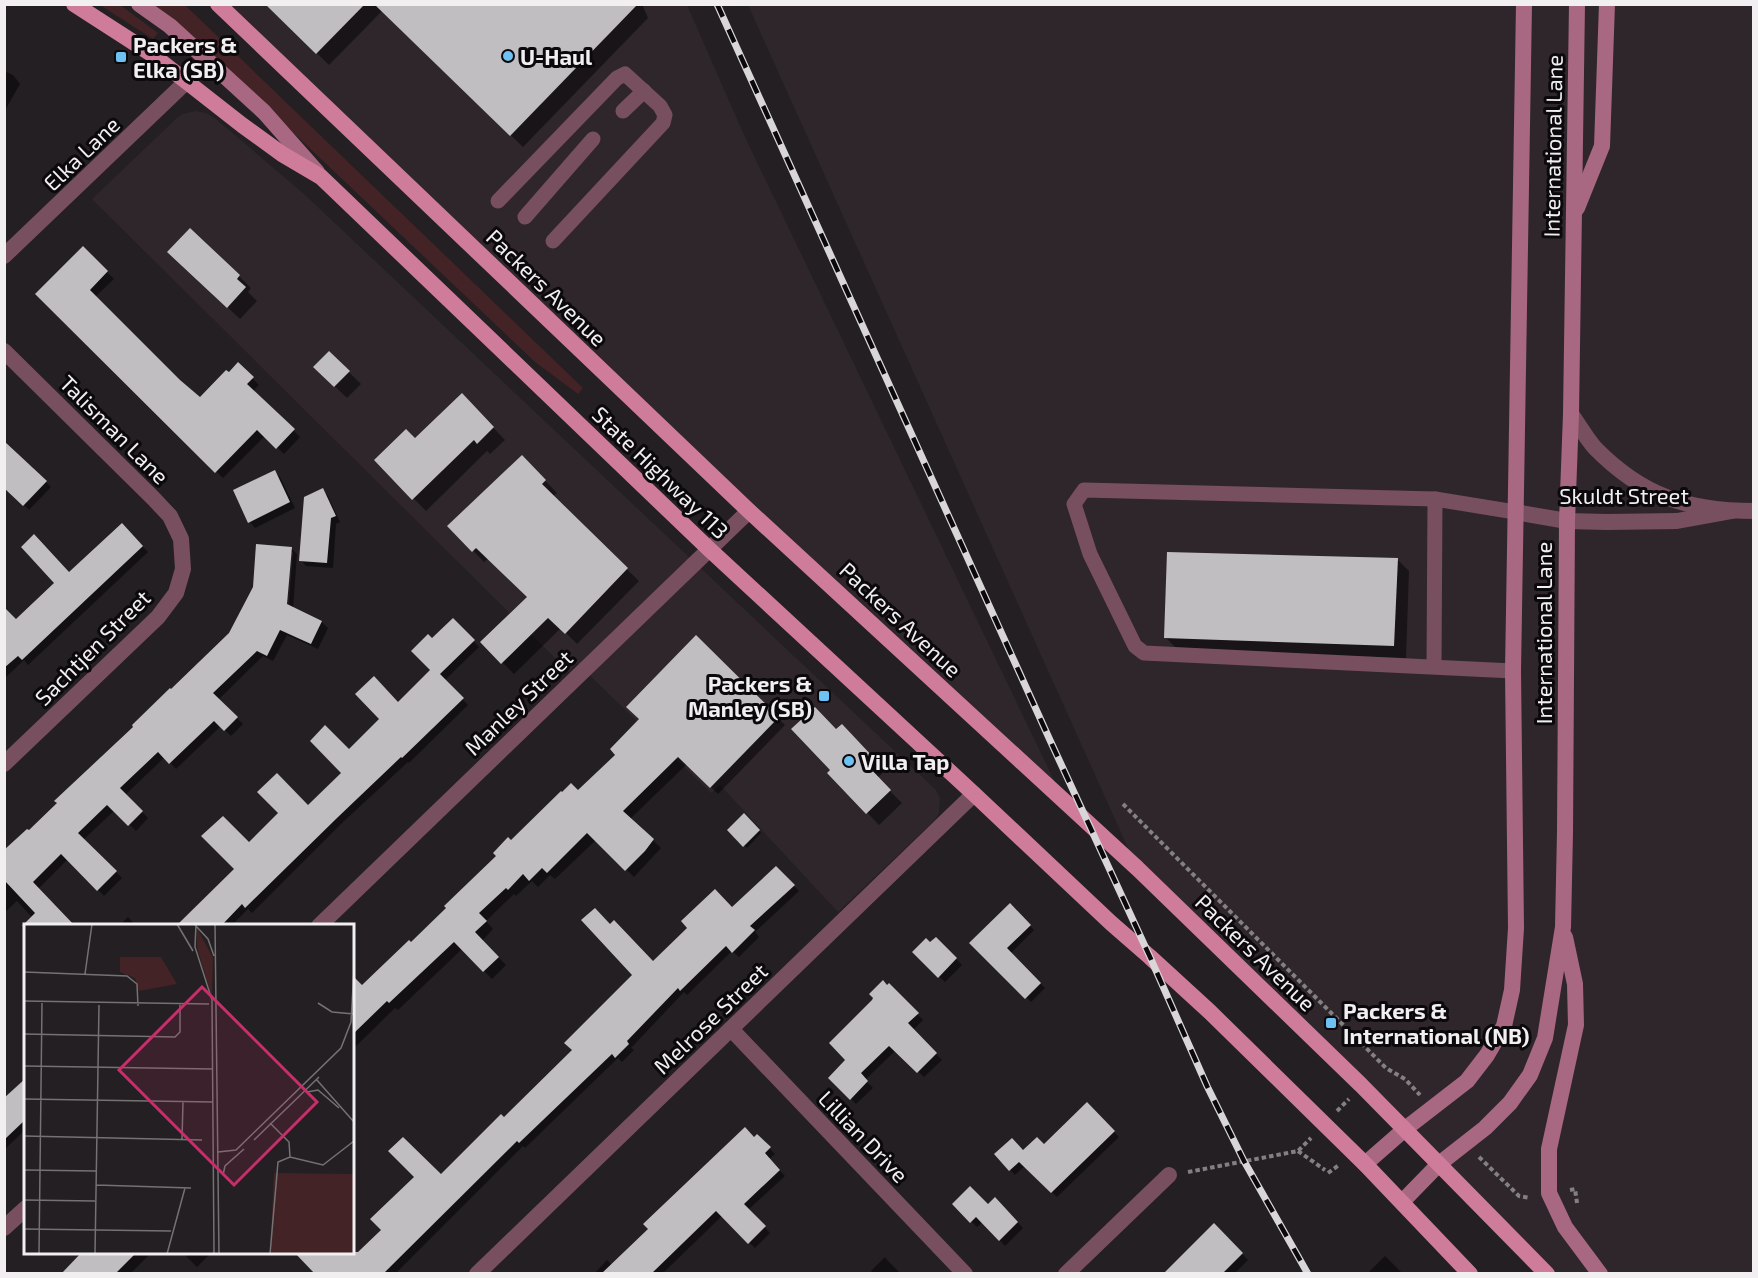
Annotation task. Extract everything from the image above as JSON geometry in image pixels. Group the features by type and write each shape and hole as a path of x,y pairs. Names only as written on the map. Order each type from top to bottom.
{"main road":[{"name":"State Highway 113","path":"74,4 150,52 250,131 282,154 321,177 709,549 974,794"},
{"path":"139,4 170,26 264,112 321,177"},
{"name":"Packers Avenue","path":"218,4 749,511 1096,829 1361,1085 1547,1274"},
{"name":"International Lane","path":"1365,1164 1467,1080 1487,1055 1504,1026 1512,990 1516,928 1515,512 1524,4"},
{"name":"International Lane","path":"1402,1202 1439,1164 1485,1128 1510,1103 1530,1075 1545,1038 1563,927 1567,521 1571,414 1577,4"},
{"path":"1573,217 1602,146 1607,4"},
{"path":"974,794 1210,1012 1365,1164 1470,1274"},
{"path":"1563,927 1575,984 1576,1025 1549,1149 1549,1193 1566,1227 1600,1274"}],"street":[{"name":"Elka Lane","path":"4,256 187,81"},
{"name":"Talisman Lane","path":"4,351 170,516 181,539 181,547"},
{"name":"Skuldt Street","path":"1571,414 1594,447 1623,473 1645,488 1683,503 1732,511 1754,511"},
{"name":"Manley Street","path":"321,924 749,511"},
{"name":"Skuldt Street","path":"1515,512 1567,521 1677,521 1732,511"},
{"name":"Sachtjen Street","path":"4,764 158,617 176,593 183,569 181,547"},
{"name":"Melrose Street","path":"477,1274 974,794"},
{"name":"Lillian Drive","path":"731,1029 964,1274"},
{"path":"1066,1274 1169,1175"},
{"path":"4,1228 24,1210"}],"lane":[{"path":"498,201 617,78 625,74 660,106 665,115 663,123 553,241"},
{"path":"623,111 644,92"},
{"path":"525,217 593,139"},
{"path":"1514,670 1144,653 1135,646 1090,554 1074,504 1084,490 1435,499 1515,512"},
{"path":"1434,666 1435,499"}],"path":[{"path":"1123,804 1383,1065 1405,1079"},
{"path":"1169,1175 1298,1151 1383,1065"},
{"path":"1298,1151 1325,1170"},
{"path":"1485,1163 1519,1196 1530,1198"}],"shaded area":[{"path":"100,5 120,5 158,33 153,39"},
{"path":"152,5 185,5 583,388 578,394 535,362 242,84"},
{"path":"218,5 687,5 744,135 1063,799"},
{"path":"748,5 1753,5 1753,1273 1547,1273 1137,868"},
{"path":"195,111 206,113 216,119 304,194 936,790 940,798 939,813 935,820 838,912 720,785 711,793 577,663 569,672 92,199 177,118"}],"building":[{"path":"265,4 365,4 316,54"},
{"name":"U-Haul","path":"374,4 638,4 510,136"},
{"path":"190,228 240,275 237,279 246,287 227,308 167,252"},
{"path":"83,246 108,271 90,290 200,397 226,370 229,372 238,362 254,377 247,384 295,429 276,449 257,430 215,473 35,294"},
{"path":"329,351 350,371 334,387 313,367"},
{"path":"462,393 494,427 477,444 474,440 412,500 374,460 406,429 415,438"},
{"path":"4,441 47,481 23,506 4,488"},
{"path":"522,455 546,480 542,484 628,568 565,634 548,618 501,664 480,642 527,597 476,548 472,552 447,526"},
{"path":"275,470 290,502 248,523 233,490"},
{"path":"323,488 336,516 331,518 327,563 299,561 304,497"},
{"path":"122,523 143,546 22,660 18,656 4,668 4,607 16,619 54,583 21,547 34,534 69,572"},
{"path":"256,544 292,547 287,604 322,621 311,644 280,630 267,656 257,651 213,693 238,717 224,731 214,721 169,764 158,752 120,788 143,811 128,826 107,805 78,833 117,871 97,891 61,854 33,882 73,924 24,924 35,913 4,880 4,850 57,803 54,801 229,633 253,587"},
{"path":"1167,552 1398,558 1394,646 1164,638"},
{"path":"453,618 475,640 440,674 464,698 245,908 242,904 223,924 178,924 234,869 201,836 223,816 249,842 278,813 257,792 277,773 308,805 341,773 310,741 325,725 349,749 379,719 355,694 374,676 398,702 430,670 411,651 428,634 432,638"},
{"path":"696,635 779,717 710,788 678,757 623,811 654,839 625,871 587,833 547,873 542,868 529,881 523,874 508,890 506,888 479,913 487,921 475,932 499,957 483,972 454,942 354,1033 354,977 362,985 446,908 444,906 496,856 493,853 508,837 511,840 571,783 578,790 615,755 610,749 639,719 626,707"},
{"path":"815,707 836,729 842,724 874,758 867,765 891,790 866,814 827,773 830,770 791,729"},
{"path":"744,813 760,830 743,847 727,830"},
{"path":"776,866 795,885 750,926 755,930 732,953 726,946 680,991 678,988 627,1041 629,1044 615,1058 612,1054 519,1143 517,1141 383,1274 315,1274 296,1254 354,1254 358,1252 381,1230 370,1219 414,1177 388,1151 403,1137 441,1174 501,1114 504,1117 572,1050 564,1043 632,975 581,920 595,908 610,924 614,920 653,961 687,928 681,921 715,889 732,907"},
{"path":"1010,903 1031,925 1007,948 1041,983 1025,999 969,943"},
{"path":"936,937 957,958 938,978 912,952 926,938 930,942"},
{"path":"883,980 887,985 889,983 919,1013 908,1023 937,1053 917,1073 889,1046 861,1073 868,1081 850,1100 828,1078 845,1060 829,1043 872,1000 869,994"},
{"path":"24,1080 24,1121 4,1140 4,1098"},
{"path":"1087,1102 1115,1131 1051,1193 1019,1162 1009,1171 994,1154 1012,1138 1023,1150 1037,1137 1044,1144"},
{"path":"745,1127 754,1137 757,1134 771,1147 765,1153 780,1170 744,1204 766,1226 748,1244 716,1211 651,1274 601,1274 648,1229 643,1224"},
{"path":"970,1186 988,1204 995,1197 1018,1222 999,1241 976,1217 970,1223 952,1204"},
{"path":"1214,1223 1243,1253 1222,1274 1163,1274"},
{"path":"80,1254 135,1254 115,1274 61,1274"}],"railway":[{"path":"717,4 1207,1086 1244,1161 1308,1274"}],"place":[{"name":"U-Haul","path":"508,56"},
{"name":"Packers & Elka (SB)","path":"121,57"},
{"name":"Packers & Manley (SB)","path":"824,696"},
{"name":"Villa Tap","path":"849,761"},
{"name":"Packers & International (NB)","path":"1331,1023"}]}
